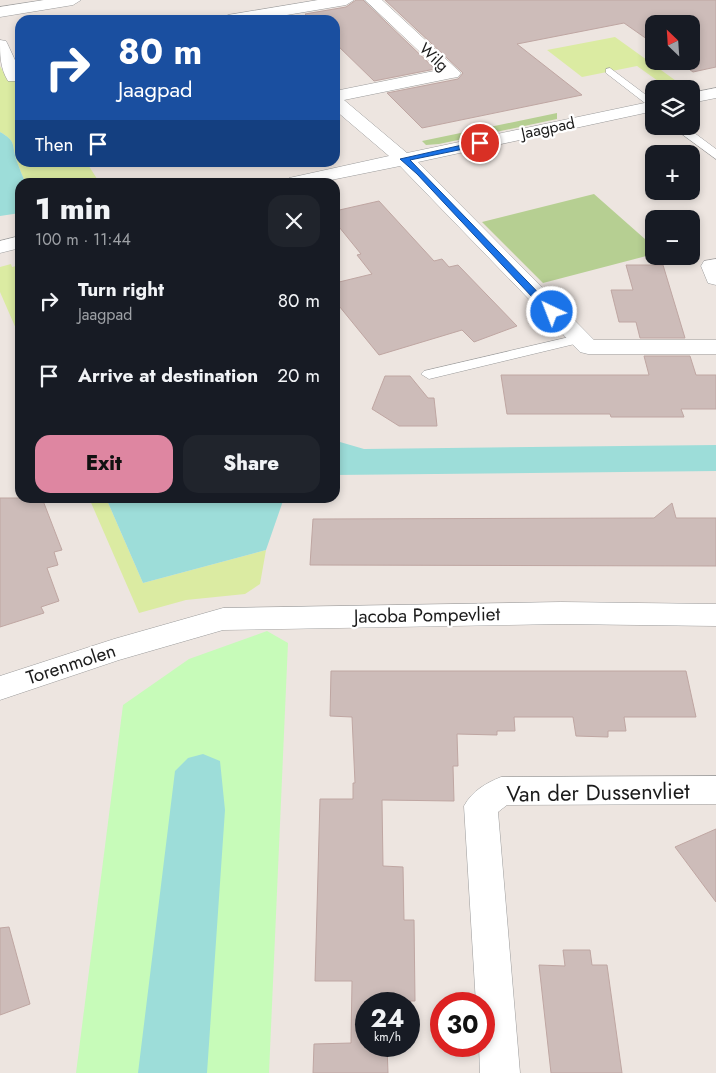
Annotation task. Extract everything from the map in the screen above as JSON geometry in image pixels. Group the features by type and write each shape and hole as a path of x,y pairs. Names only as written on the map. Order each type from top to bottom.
{"street":[{"path":"0,12 73,0"},
{"path":"241,0 254,15"},
{"path":"272,15 346,0"},
{"name":"Wilg","path":"340,95 452,73 373,0"},
{"path":"0,45 14,77"},
{"path":"700,96 716,93"},
{"path":"340,105 420,172 578,339 588,347 716,348"},
{"name":"Jaagpad","path":"315,178 645,108"},
{"path":"0,247 15,243"},
{"path":"716,265 712,266 716,278"},
{"name":"Jacoba Pompevliet","path":"142,641 223,619 561,613 716,615"},
{"name":"Torenmolen","path":"0,688 142,641"},
{"name":"Van der Dussenvliet","path":"500,1073 481,806 501,791 716,790"}],"lane":[{"path":"610,71 645,99"},
{"path":"689,135 716,155"},
{"path":"429,374 578,339"}],"green space":[{"path":"615,37 645,59 645,70 661,70 675,80 657,80 637,66 582,77 547,50"},
{"path":"0,66 8,80 15,78 15,155 11,141 0,132"},
{"path":"557,113 557,119 439,144 426,145 422,141"},
{"path":"19,167 90,167 96,178 23,178"},
{"path":"594,194 645,239 645,256 543,283 482,222"},
{"path":"11,264 12,267 15,266 15,326 0,292 0,267"},
{"path":"91,503 108,503 143,583 266,550 260,584 245,594 186,600 139,613"},
{"path":"267,631 288,643 269,1073 76,1073 123,705 189,659"}],"water":[{"path":"0,132 11,141 15,155 15,167 19,167 23,178 15,178 15,214 0,216"},
{"path":"340,442 364,449 716,445 716,471 340,475"},
{"path":"108,503 282,503 266,550 143,583"},
{"path":"203,754 220,761 225,810 207,1073 138,1073 175,771 188,758"}],"building":[{"path":"356,0 363,0 435,69 374,81 340,48 340,15 305,14 346,7"},
{"path":"385,0 716,0 716,67 693,72 690,70 700,70 700,15 645,15 645,38 624,23 517,44 582,95 422,128 387,93 458,79 463,73"},
{"path":"379,201 434,261 442,259 449,267 458,265 517,326 474,342 462,330 379,355 340,307 340,282 372,274 357,255 361,254 340,228 340,210"},
{"path":"626,265 663,265 685,338 640,338 636,322 619,322 611,290 633,290"},
{"path":"644,356 690,356 696,375 716,375 716,409 681,409 684,417 611,417 610,414 507,414 501,375 649,375"},
{"path":"385,376 410,376 428,398 434,398 437,426 399,426 372,409"},
{"path":"0,498 15,498 15,503 44,503 62,550 54,552 58,565 47,568 59,601 41,607 44,613 0,627"},
{"path":"672,503 676,518 716,518 716,566 310,565 313,519 654,518"},
{"path":"331,671 686,671 696,717 624,717 626,731 608,731 608,737 576,736 573,717 514,717 515,731 497,731 497,735 457,734 458,766 453,766 454,801 382,800 383,866 403,867 404,920 414,920 415,992 355,992 355,1057 387,1057 388,1073 313,1073 314,1044 351,1043 352,981 315,981 320,799 353,799 353,783 355,783 352,717 330,716"},
{"path":"716,829 716,902 675,847"},
{"path":"9,927 30,1004 0,1015 0,928"},
{"path":"563,950 590,950 592,965 607,965 622,1073 551,1073 539,965 565,966"}],"route":[{"path":"480,143 404,159 420,172 552,312"}]}
